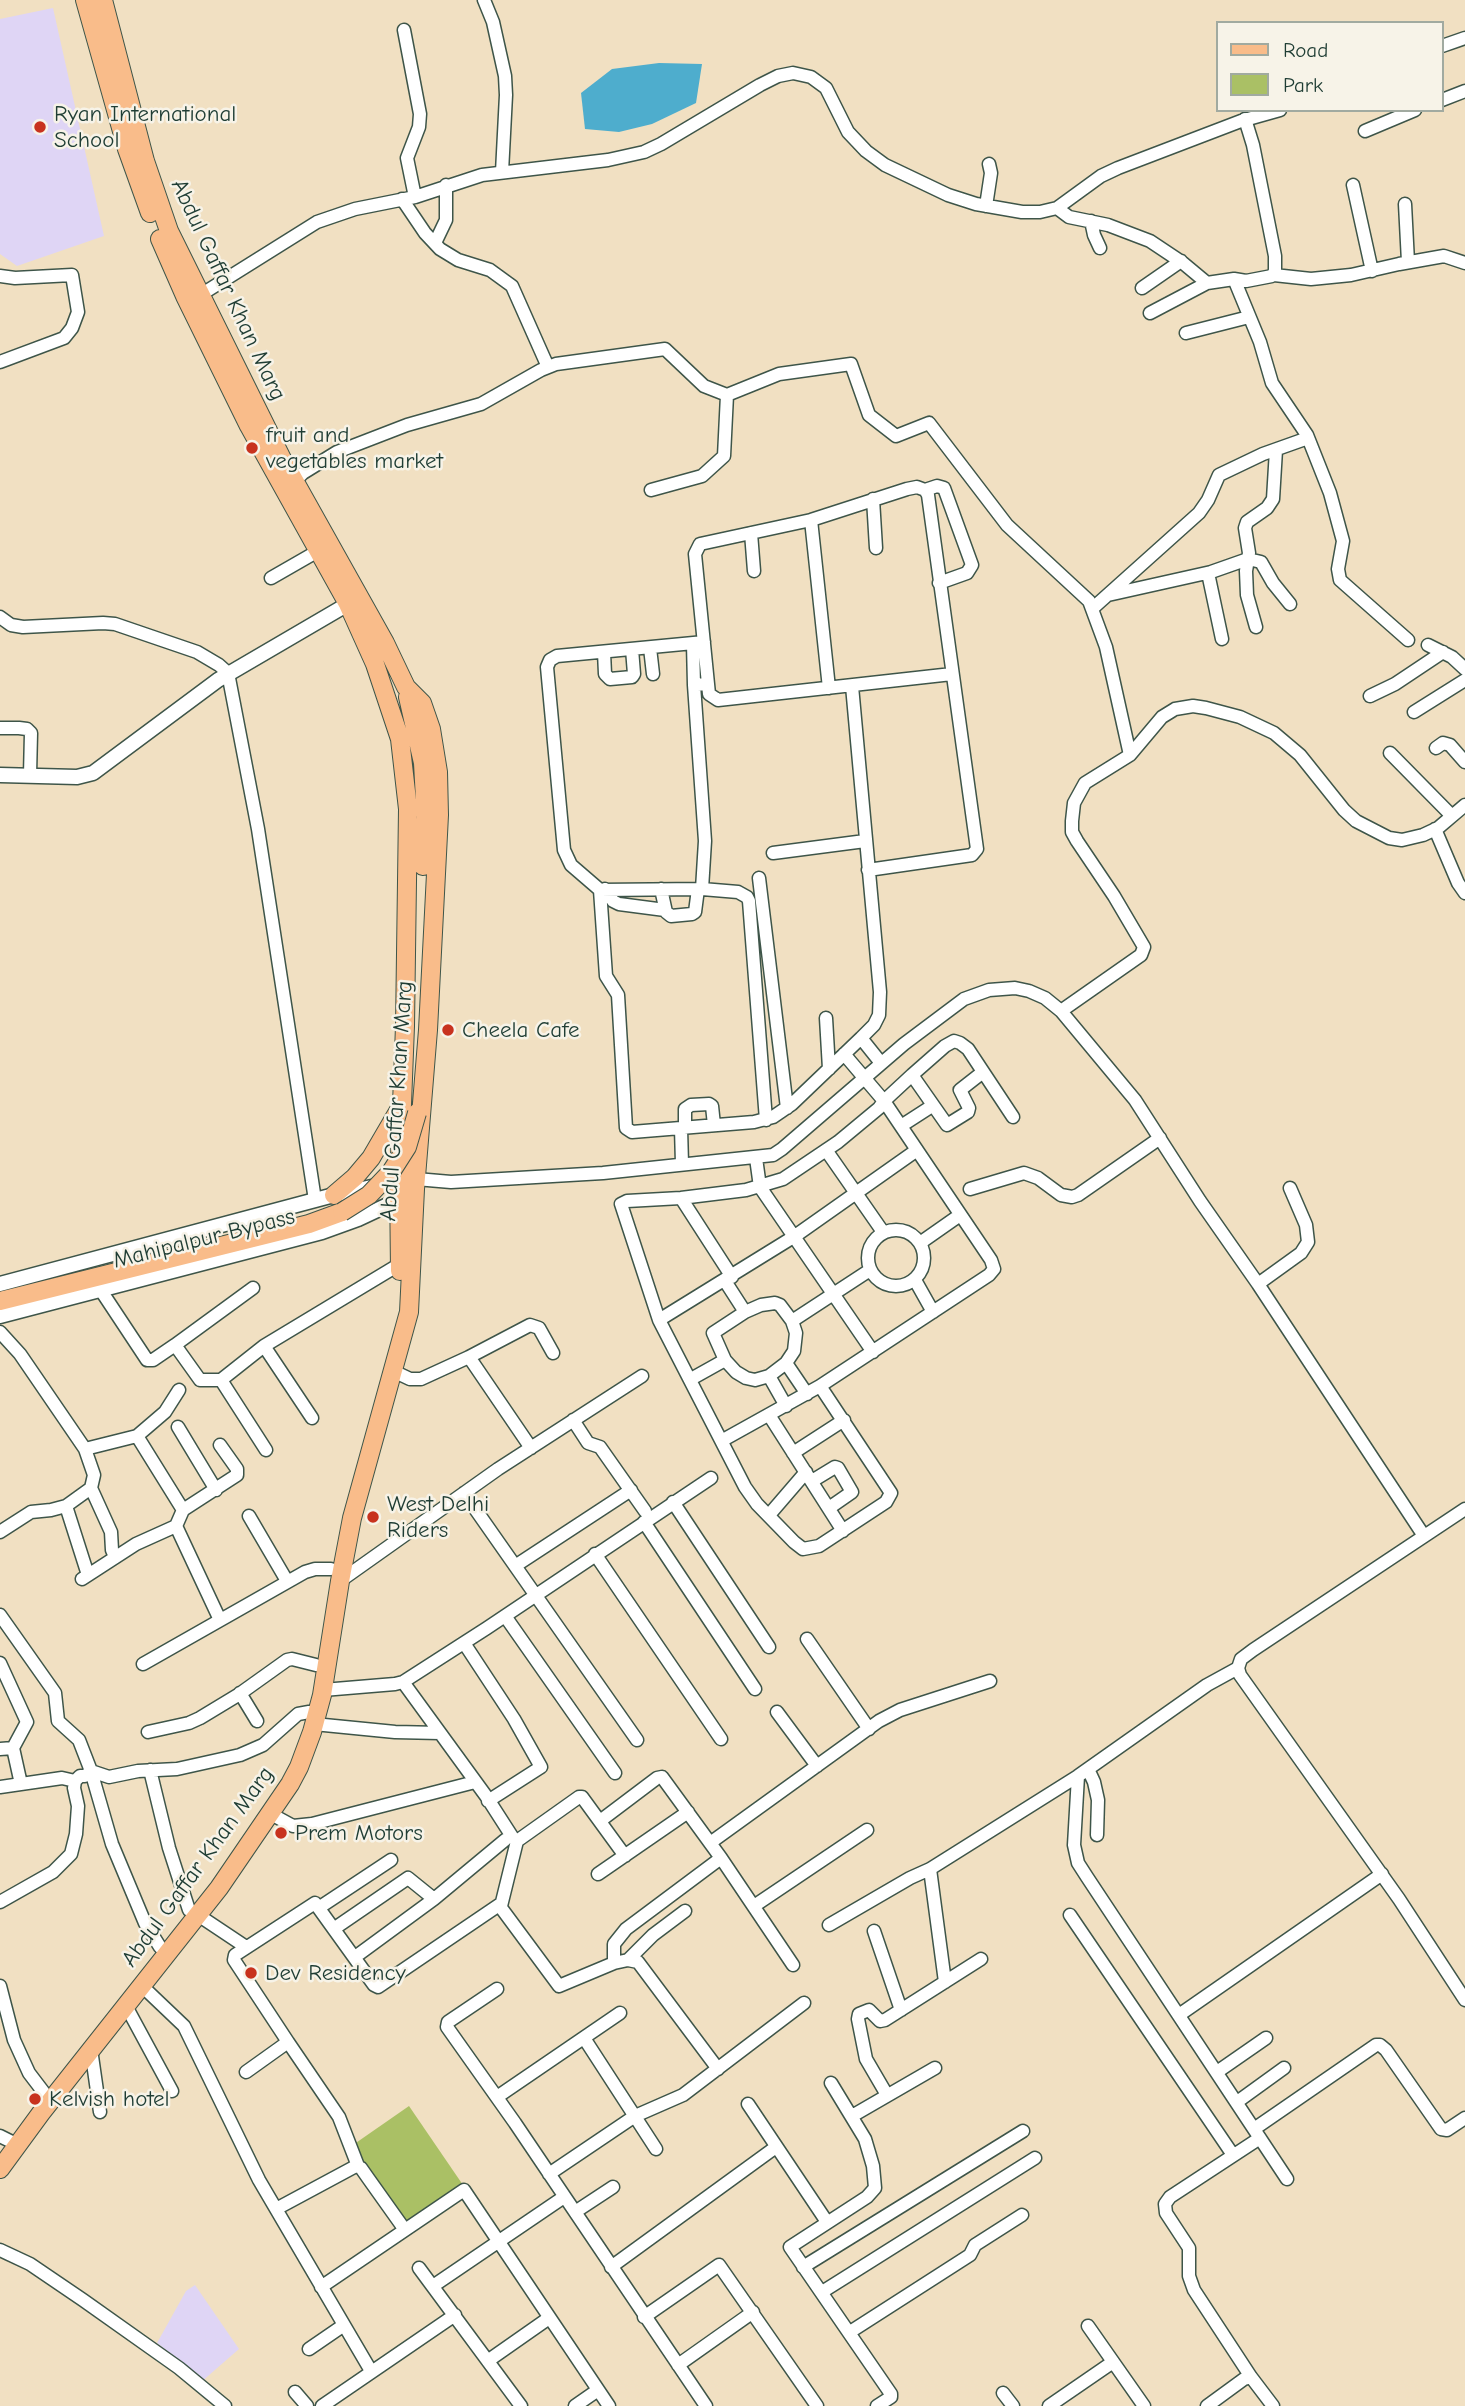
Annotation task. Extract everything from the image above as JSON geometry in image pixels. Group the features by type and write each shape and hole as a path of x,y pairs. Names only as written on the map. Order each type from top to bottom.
{"main road":[{"name":"Abdul Gaffar Khan Marg","path":"0,2159 6,2139 271,1814 299,1767 312,1718 316,1665 335,1575 347,1499 394,1325 407,1188 428,1030 439,816 438,772 431,729 422,703 406,687 379,631 294,482 194,298 138,183 85,0"},
{"name":"Abdul Gaffar Khan Marg","path":"0,2169 142,1986 280,1785 296,1752 323,1690 335,1575 409,1312 407,789 394,717 375,664 348,604 249,426 194,298 154,190 103,0"},
{"path":"0,1301 309,1224 342,1212 369,1195 391,1172 407,1147 410,1109 420,1064 425,786 419,740 406,687"},
{"path":"334,1195 355,1177 410,1109"}],"street":[{"path":"484,0 493,22 505,76 502,172"},
{"path":"404,30 420,114 419,127 407,158 409,198 425,233 435,243 458,260 490,270 512,286 548,366"},
{"path":"1444,45 1465,38"},
{"path":"194,298 317,222 355,209 409,198 446,185 502,172 608,160 644,152 760,85 778,76 793,73 811,77 826,88 848,132 866,151 885,165 948,195 986,206 1033,213 1057,208 1101,176 1245,119 1272,112"},
{"path":"1444,99 1465,91"},
{"path":"1365,131 1410,112"},
{"path":"1245,119 1253,145 1275,256 1274,275"},
{"path":"986,206 991,173 989,164"},
{"path":"435,243 446,220 446,185"},
{"path":"1353,185 1372,271"},
{"path":"1405,204 1408,262"},
{"path":"1057,208 1069,217 1133,233 1150,241 1181,261 1207,283"},
{"path":"1091,221 1100,248"},
{"path":"1150,313 1207,283 1234,279 1246,281 1274,275 1311,279 1351,275 1444,256 1465,263"},
{"path":"1142,288 1181,261"},
{"path":"0,276 15,278 72,275 78,312 72,328 64,338 0,362"},
{"path":"1234,279 1260,342 1272,383 1308,438 1330,492 1343,541 1338,569 1340,580 1408,640"},
{"path":"1186,333 1250,317"},
{"path":"294,482 303,473 337,452 407,425 481,404 548,366 664,349 705,386 727,395 779,374 851,364 869,415 896,436 929,423 1007,525 1062,577 1081,591 1093,608 1106,647 1130,755"},
{"path":"651,490 702,476 724,456 727,395"},
{"path":"1093,608 1199,513 1219,475 1257,456 1308,438"},
{"path":"1256,627 1247,595 1249,544 1245,527 1247,522 1262,513 1273,499 1276,450"},
{"path":"660,889 665,910 671,916 692,914 696,909 705,841 694,685 699,643 695,554 697,547 703,543 811,520 907,489 917,487 925,490 937,486 944,488 972,565 967,573 939,583"},
{"path":"868,870 972,855 977,849 928,495 925,490"},
{"path":"873,499 876,548"},
{"path":"811,520 829,688"},
{"path":"751,533 754,571"},
{"path":"271,578 318,551"},
{"path":"1107,595 1208,573 1248,559 1261,562 1290,604"},
{"path":"1208,573 1222,639"},
{"path":"0,775 76,777 93,773 228,673 348,604"},
{"path":"0,617 12,625 23,627 103,622 115,624 197,652 228,673 258,829 315,1200"},
{"path":"699,643 709,695 718,700 952,674"},
{"path":"665,910 619,904 571,865 564,849 547,667 550,660 557,656 699,643"},
{"path":"1428,645 1465,668"},
{"path":"650,648 653,674"},
{"path":"604,652 607,678 632,677 632,649"},
{"path":"1370,696 1395,684 1443,652"},
{"path":"1414,712 1465,680"},
{"path":"694,685 708,684"},
{"path":"602,890 606,976 618,995 626,1128 632,1132 766,1120 787,1108 874,1025 879,1015 852,686"},
{"path":"1061,1011 1144,951 1143,943 1072,831 1072,812 1081,786 1130,755 1163,717 1183,707 1206,708 1254,723 1286,741 1318,774 1344,810 1370,830 1389,838 1402,840 1423,835 1465,805"},
{"path":"0,728 19,727 32,733 30,775"},
{"path":"1436,748 1443,743 1450,745 1465,762"},
{"path":"1390,753 1452,816"},
{"path":"1435,829 1465,893"},
{"path":"773,853 865,841"},
{"path":"747,897 757,887 759,872 787,1108"},
{"path":"602,890 700,889 738,892 747,897 766,1120"},
{"path":"407,1188 451,1182 603,1173 772,1155 782,1150 881,1063 964,999 976,994 1015,988 1045,998 1061,1011 1116,1076 1160,1138 1424,1536"},
{"path":"825,1018 829,1069"},
{"path":"861,1038 881,1063"},
{"path":"820,1386 891,1493 886,1502 819,1546 807,1550 793,1542 745,1487 659,1320 621,1205 626,1201 681,1198 760,1187 792,1174 826,1150 944,1046 954,1041 968,1049 1013,1117"},
{"path":"723,1440 820,1386 989,1275 994,1269 991,1260 884,1101 844,1054"},
{"path":"912,1075 945,1124 949,1125 969,1111 960,1093 961,1088 983,1072"},
{"path":"682,1164 685,1109 691,1105 709,1104 712,1106 714,1125"},
{"path":"901,1126 932,1106"},
{"path":"970,1189 1024,1174 1038,1178 1061,1195 1072,1197 1160,1138"},
{"path":"826,1150 883,1232"},
{"path":"659,1320 795,1236 917,1150"},
{"path":"756,1158 760,1187 873,1352"},
{"name":"Mahipalpur Bypass","path":"0,1284 334,1195 407,1188"},
{"name":"Mahipalpur Bypass","path":"0,1315 322,1232 358,1219 407,1188"},
{"path":"1258,1284 1301,1253 1308,1242 1306,1225 1290,1188"},
{"path":"681,1198 745,1311"},
{"path":"920,1243 960,1215"},
{"path":"883,1232 908,1232 920,1243 925,1259 915,1280 897,1286 887,1285 879,1281 870,1269 867,1255 870,1246 883,1232"},
{"path":"175,1345 200,1380 221,1380 264,1346 400,1264"},
{"path":"792,1321 870,1269"},
{"path":"915,1280 933,1312"},
{"path":"100,1289 147,1360 153,1360 253,1288"},
{"path":"761,1305 780,1305 792,1321 797,1339 794,1351 786,1363 769,1376 750,1380 736,1372 725,1360 713,1333 745,1311 761,1305"},
{"path":"393,1371 416,1380 469,1357 530,1325 538,1328 553,1353"},
{"path":"0,1332 20,1354 85,1449 93,1470 91,1488 111,1532 115,1557"},
{"path":"264,1346 312,1418"},
{"path":"469,1357 531,1448"},
{"path":"691,1380 725,1360"},
{"path":"786,1363 807,1394"},
{"path":"143,1664 305,1572 315,1569 335,1575 642,1376"},
{"path":"769,1376 786,1406"},
{"path":"221,1380 266,1450"},
{"path":"85,1449 137,1436 165,1412 179,1390"},
{"path":"769,1415 843,1531"},
{"path":"573,1420 588,1443 600,1447 631,1490 645,1517 755,1689"},
{"path":"793,1452 844,1420"},
{"path":"178,1427 216,1489"},
{"path":"137,1436 183,1510"},
{"path":"66,1506 85,1577 136,1544 176,1525 183,1510 238,1474 220,1445"},
{"path":"768,1515 809,1476 836,1467 852,1490 851,1494 829,1508"},
{"path":"323,1690 403,1682 536,1595 645,1517 711,1478"},
{"path":"0,1532 31,1512 66,1506 91,1488"},
{"path":"515,1566 631,1490"},
{"path":"464,1493 637,1740"},
{"path":"673,1502 769,1647"},
{"path":"1465,1509 1253,1650 1241,1659 1238,1668 1240,1675 1382,1874 1465,2000"},
{"path":"249,1516 287,1581"},
{"path":"176,1525 220,1620"},
{"path":"595,1554 721,1740"},
{"path":"0,1615 55,1693 58,1721 79,1741 91,1771 112,1844 145,1923 160,1947"},
{"path":"505,1616 615,1773"},
{"path":"807,1639 869,1729"},
{"path":"464,1643 514,1719 541,1767 488,1801"},
{"path":"148,1732 195,1721 290,1659 316,1665"},
{"path":"0,1663 27,1722 6,1748 21,1784"},
{"path":"829,1925 930,1869 1083,1772 1207,1685 1238,1668"},
{"path":"710,1843 869,1729 900,1710 990,1681"},
{"path":"403,1682 513,1839 501,1906 559,1986 614,1963 628,1961 642,1965 718,2069"},
{"path":"240,1693 257,1721"},
{"path":"91,1771 109,1777 150,1770 177,1769 256,1750 293,1717 304,1711 312,1718 395,1732 440,1733"},
{"path":"777,1712 817,1766"},
{"path":"150,1770 169,1848 193,1912 246,1947"},
{"path":"0,1902 53,1872 71,1854 78,1815 75,1781 91,1771"},
{"path":"1083,1772 1097,1793 1097,1835"},
{"path":"1083,1772 1073,1845 1078,1863 1287,2179"},
{"path":"600,1821 661,1776 721,1858 793,1965"},
{"path":"0,1787 62,1778 75,1781"},
{"path":"271,1814 293,1826 312,1824 475,1782"},
{"path":"355,1957 511,1841 581,1796 625,1856"},
{"path":"598,1874 688,1812"},
{"path":"754,1906 867,1830"},
{"path":"614,1963 614,1944 625,1929 721,1858"},
{"path":"320,1907 391,1860"},
{"path":"930,1869 945,1982"},
{"path":"1180,2015 1382,1874"},
{"path":"335,1928 408,1878 434,1899"},
{"path":"405,2230 358,2166 339,2117 234,1960 235,1955 317,1903 378,1987 498,1905 501,1906"},
{"path":"628,1961 653,1936 685,1911"},
{"path":"1070,1915 1233,2155"},
{"path":"874,1931 901,2010"},
{"path":"887,2095 866,2059 858,2016 869,2010 883,2021 981,1959"},
{"path":"0,1986 14,2040 29,2073 45,2094"},
{"path":"142,1986 184,2026 259,2180 371,2371"},
{"path":"497,1989 446,2025 706,2406"},
{"path":"549,2174 635,2116 684,2095 804,2003"},
{"path":"125,2006 172,2091"},
{"path":"497,2097 620,2013"},
{"path":"584,2038 656,2149"},
{"path":"1217,2072 1266,2038"},
{"path":"246,2071 288,2042"},
{"path":"1273,2406 1251,2377 1190,2282 1189,2248 1165,2204 1170,2197 1233,2155 1257,2133 1376,2045 1385,2050 1444,2130 1450,2129 1465,2118"},
{"path":"91,2049 100,2112"},
{"path":"852,2116 934,2068"},
{"path":"1237,2102 1284,2068"},
{"path":"831,2083 852,2116 870,2153 875,2188 867,2197 790,2246 891,2394 891,2397 877,2406"},
{"path":"748,2104 827,2222"},
{"path":"803,2267 1023,2130"},
{"path":"611,2267 776,2147"},
{"path":"822,2292 1035,2158"},
{"path":"275,2208 358,2166"},
{"path":"575,2213 613,2187"},
{"path":"321,2287 464,2190 609,2406"},
{"path":"433,2286 564,2196"},
{"path":"850,2332 970,2255 975,2245 1022,2215"},
{"path":"0,2250 30,2264 63,2286 179,2368 225,2406"},
{"path":"645,2316 719,2265 817,2406"},
{"path":"419,2268 522,2406"},
{"path":"678,2365 753,2312"},
{"path":"322,2406 455,2315"},
{"path":"489,2360 549,2318"},
{"path":"309,2349 344,2325"},
{"path":"1088,2326 1144,2406"},
{"path":"1049,2406 1113,2362"},
{"path":"1207,2406 1244,2379 1251,2377"},
{"path":"575,2406 598,2390"},
{"path":"295,2392 307,2406"},
{"path":"1003,2393 1013,2406"}],"shaded area":[{"name":"Ryan International School","path":"53,8 104,236 17,266 0,254 0,19"},
{"path":"195,2285 239,2349 200,2383 157,2343 186,2291"}],"green space":[{"path":"409,2106 465,2188 405,2230 350,2147"}],"water":[{"path":"659,63 702,64 696,103 652,124 619,132 585,129 581,93 612,69"}],"place":[{"name":"Ryan International School","path":"40,127"},
{"name":"fruit and vegetables market","path":"252,448"},
{"name":"Cheela Cafe","path":"448,1030"},
{"name":"West Delhi Riders","path":"373,1517"},
{"name":"Prem Motors","path":"281,1833"},
{"name":"Dev Residency","path":"251,1973"},
{"name":"Kelvish hotel","path":"35,2099"}]}
